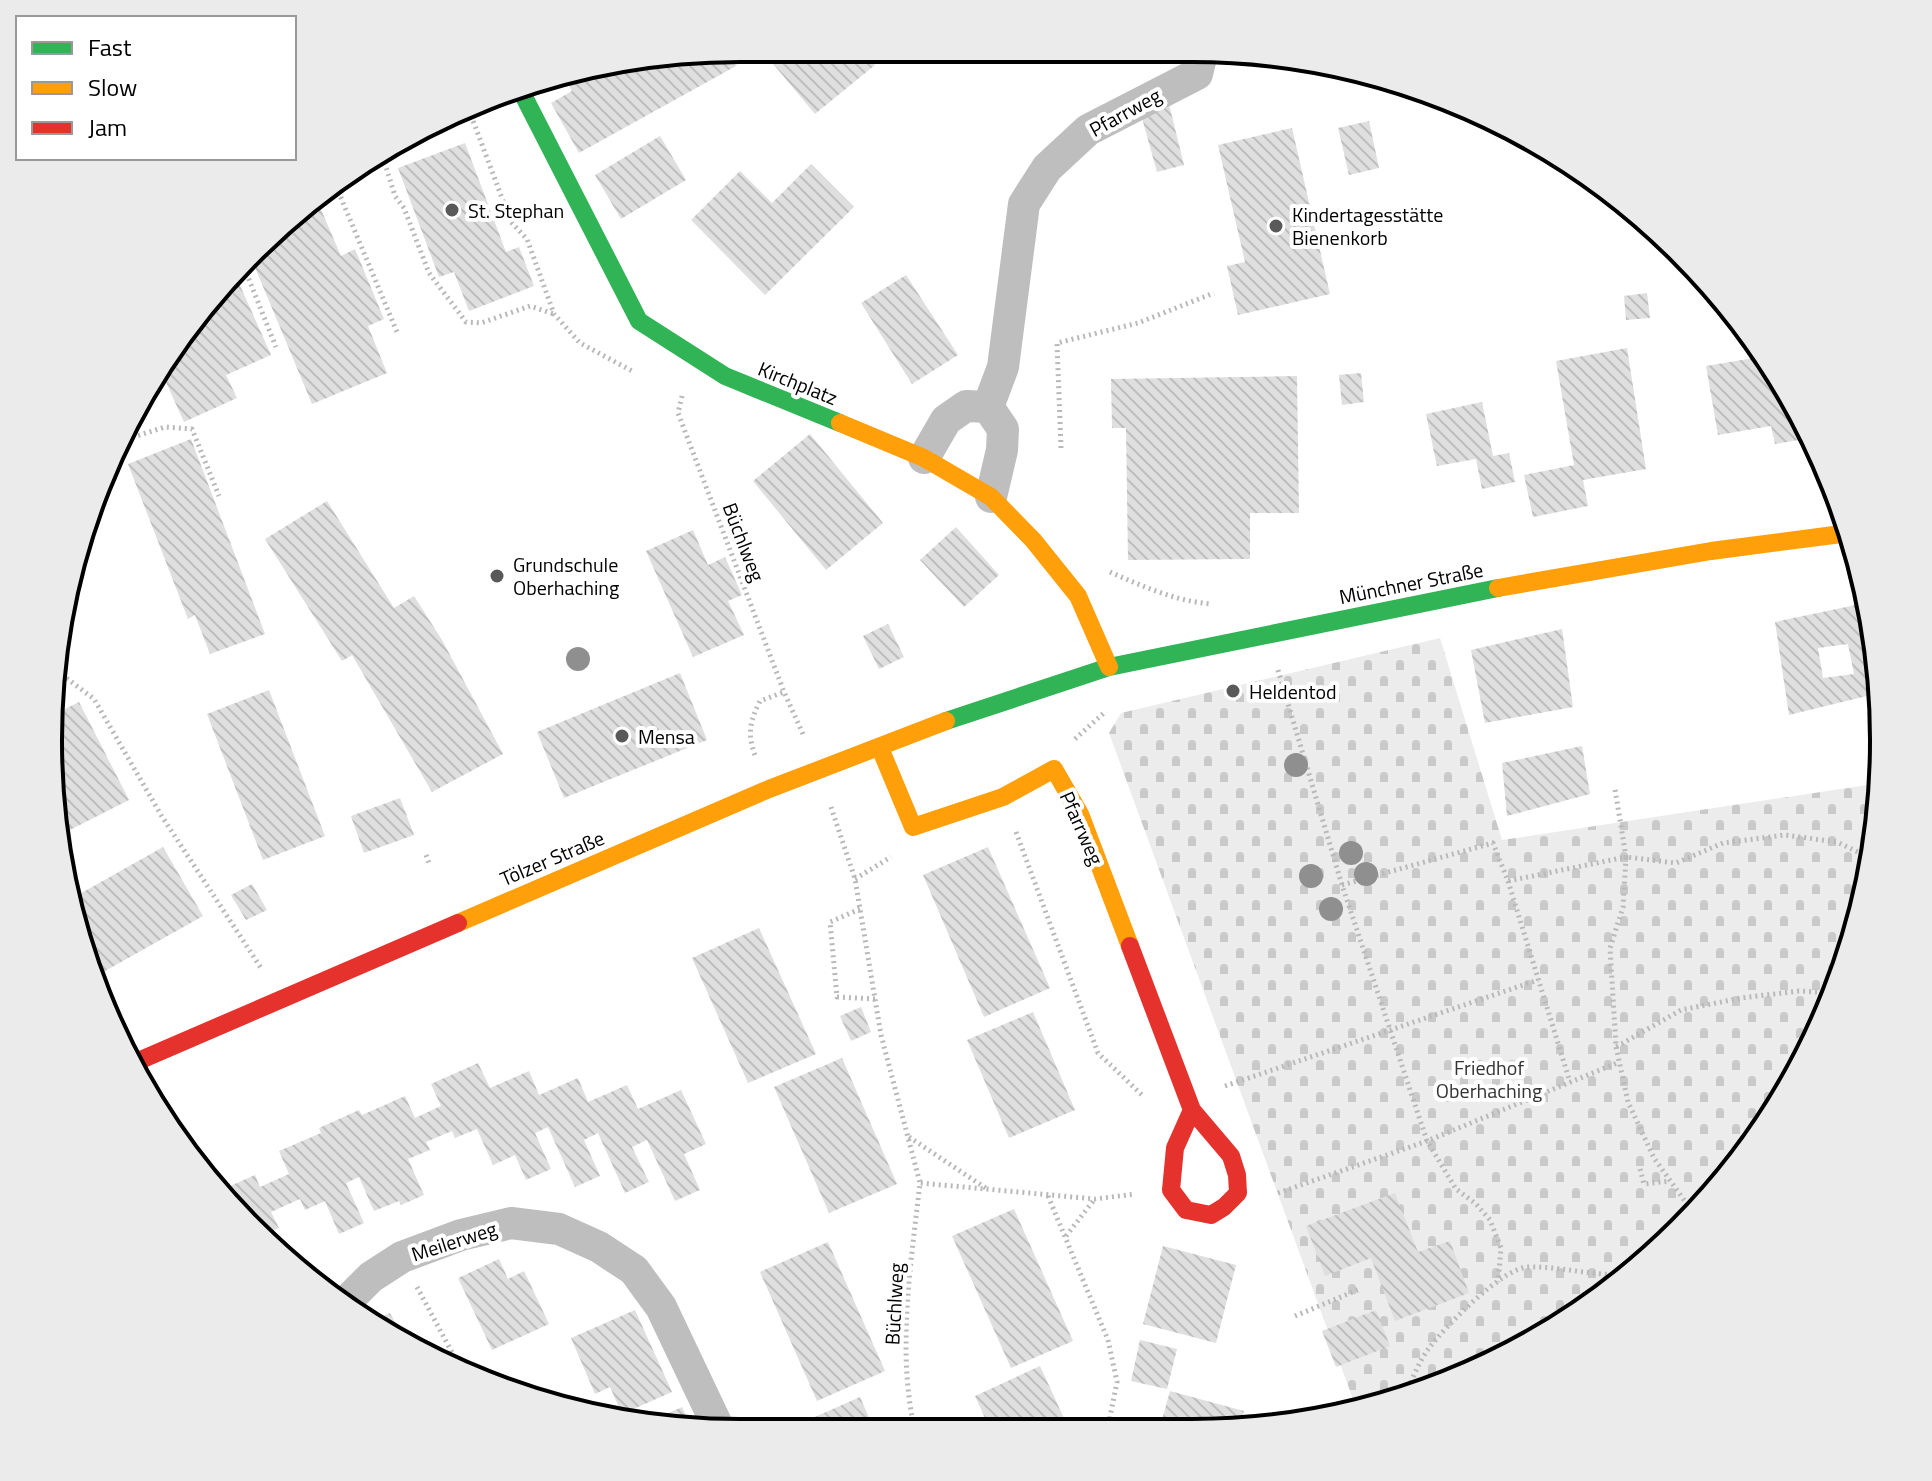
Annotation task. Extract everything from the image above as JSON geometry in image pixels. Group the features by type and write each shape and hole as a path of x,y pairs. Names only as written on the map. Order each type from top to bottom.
{"main road":[{"name":"Kirchplatz","path":"524,97 639,321 725,376 924,458 991,497 1033,540 1078,596 1109,667"},
{"name":"Münchner Straße","path":"989,705 1109,667 1476,592 1711,551 1838,534"},
{"name":"Tölzer Straße","path":"142,1059 769,789 989,705"},
{"name":"Pfarrweg","path":"880,748 913,827 1003,797 1054,769 1080,814 1190,1105 1231,1156 1237,1175"},
{"path":"1190,1105 1175,1148 1171,1190 1186,1210 1211,1215 1238,1193 1237,1175"}],"street":[{"name":"Pfarrweg","path":"988,407 1003,367 1024,204 1047,168 1088,130 1197,74 1200,62"},
{"path":"924,458 946,420 966,406 988,407 1003,429 1002,450 991,497"},
{"name":"Meilerweg","path":"352,1296 371,1277 402,1257 461,1235 511,1223 559,1229 599,1247 634,1270 661,1307 714,1418"}],"path":[{"path":"472,118 511,222 527,239 554,314 580,343 634,372"},
{"path":"385,163 395,196 404,208 429,273 466,322 481,323 530,306 554,314"},
{"path":"339,193 397,332"},
{"path":"247,275 276,347"},
{"path":"1061,448 1057,343 1138,323 1214,293"},
{"name":"Büchlweg","path":"690,355 678,413 803,736"},
{"path":"134,437 165,427 192,429 219,496"},
{"path":"1100,568 1192,602 1217,604"},
{"path":"1274,659 1342,885 1427,1141 1456,1189 1490,1220 1501,1248 1498,1282"},
{"path":"65,677 94,699 161,815 282,998"},
{"path":"751,743 749,723 760,701 784,692"},
{"path":"1054,769 1074,739 1107,709"},
{"path":"1615,789 1626,857 1623,907 1610,948 1617,1063 1628,1102 1654,1158 1687,1204"},
{"path":"1003,797 1098,1053 1144,1097"},
{"name":"Büchlweg","path":"828,799 855,879 881,1035 920,1183 906,1306 909,1403 912,1419"},
{"path":"1508,881 1626,857 1676,863 1723,843 1785,835 1837,842 1860,853"},
{"path":"1342,885 1493,843 1508,881 1570,1082"},
{"path":"855,879 895,853"},
{"path":"426,855 429,863"},
{"path":"860,909 830,922 837,997 875,999"},
{"path":"1190,1105 1390,1030 1538,980"},
{"path":"1616,1047 1681,1010 1784,992 1821,993"},
{"path":"1237,1175 1276,1193 1427,1141 1617,1063"},
{"path":"908,1137 988,1190"},
{"path":"1640,1169 1644,1184 1670,1181"},
{"path":"920,1183 1095,1199 1171,1190"},
{"path":"1047,1196 1108,1340 1117,1382 1110,1419"},
{"path":"1066,1236 1095,1199"},
{"path":"402,1257 453,1355"},
{"path":"1412,1382 1427,1351 1451,1324 1507,1274 1526,1267 1609,1276"},
{"path":"1295,1316 1360,1289"}],"green space":[{"name":"Friedhof Oberhaching","path":"1440,638 1502,840 1869,785 1857,873 1834,959 1800,1041 1756,1117 1702,1188 1639,1251 1568,1305 1492,1349 1410,1383 1353,1399 1109,733 1121,713"}],"building":[{"path":"734,62 736,66 579,153 551,103 572,91 568,84 652,68 696,63"},
{"path":"772,62 873,62 875,65 815,114"},
{"path":"1169,104 1184,165 1157,172 1140,111"},
{"path":"1369,121 1379,168 1349,175 1338,128"},
{"name":"Kindertagesstätte Bienenkorb","path":"1292,128 1330,294 1238,315 1227,266 1245,262 1218,145"},
{"path":"660,136 686,180 621,219 595,175"},
{"name":"St. Stephan","path":"465,143 506,252 519,247 534,286 469,311 454,272 439,277 398,168"},
{"path":"811,164 854,207 765,295 691,220 740,171 772,203"},
{"path":"320,208 341,256 355,249 384,319 368,326 387,373 312,404 255,267"},
{"path":"906,275 958,355 912,384 861,303"},
{"path":"239,284 271,355 226,375 237,398 184,422 165,381 202,327"},
{"path":"1647,293 1650,318 1626,320 1624,296"},
{"path":"1627,348 1646,469 1583,480 1588,506 1533,517 1524,475 1574,465 1556,361"},
{"path":"1752,358 1800,440 1775,444 1771,426 1718,435 1706,366"},
{"path":"1361,373 1364,402 1342,405 1339,375"},
{"path":"1297,376 1299,513 1250,513 1250,559 1128,560 1126,428 1112,428 1111,379"},
{"path":"1482,402 1493,456 1509,453 1515,482 1482,489 1476,459 1437,466 1426,414"},
{"path":"810,434 883,523 826,570 753,481"},
{"path":"191,439 265,634 210,654 195,615 188,619 128,464"},
{"path":"327,501 394,608 414,596 442,640 503,754 432,792 352,655 342,661 265,539"},
{"path":"956,527 999,575 964,607 920,560"},
{"path":"693,530 708,565 725,557 742,595 728,601 744,635 693,657 646,551"},
{"path":"1856,605 1869,695 1789,715 1775,622","holes":["1848,644 1854,674 1823,678 1818,648"]},
{"path":"888,624 904,657 879,669 863,636"},
{"path":"1562,629 1573,707 1485,723 1471,650"},
{"name":"Mensa","path":"680,673 707,740 564,798 537,732"},
{"path":"269,690 325,836 263,860 207,714"},
{"path":"79,702 129,800 68,831 63,785 63,710"},
{"path":"1582,746 1590,794 1507,816 1502,763"},
{"path":"400,798 414,835 364,853 351,816"},
{"path":"163,847 203,916 103,972 80,894"},
{"path":"988,847 1050,988 984,1017 923,875"},
{"path":"252,884 267,910 246,920 231,895"},
{"path":"759,928 816,1054 748,1083 692,958"},
{"path":"861,1007 871,1032 851,1041 840,1016"},
{"path":"1033,1012 1075,1110 1009,1138 967,1040"},
{"path":"842,1058 897,1184 829,1213 774,1087"},
{"path":"478,1063 490,1088 529,1071 539,1095 578,1078 588,1102 627,1085 638,1109 681,1090 706,1144 684,1154 700,1190 675,1201 647,1140 632,1147 649,1182 625,1193 598,1133 584,1140 600,1176 575,1187 548,1127 535,1133 551,1169 526,1180 515,1155 493,1165 477,1129 455,1138 452,1131 426,1142 430,1150 408,1159 424,1195 401,1205 399,1201 374,1211 359,1177 346,1183 364,1223 339,1234 325,1201 305,1210 300,1199 271,1212 279,1228 272,1231 229,1187 255,1175 260,1187 289,1174 279,1151 321,1133 319,1128 359,1110 362,1115 405,1096 415,1118 441,1106 431,1084"},
{"path":"1395,1193 1418,1252 1450,1241 1469,1293 1395,1321 1371,1258 1325,1276 1306,1226"},
{"path":"1014,1209 1073,1341 1011,1368 952,1236"},
{"path":"828,1242 885,1371 817,1401 760,1272"},
{"path":"1163,1246 1236,1265 1216,1343 1143,1324"},
{"path":"499,1259 508,1279 524,1271 549,1324 492,1350 458,1278"},
{"path":"635,1310 672,1392 632,1410 619,1408 610,1387 595,1394 571,1338"},
{"path":"1376,1310 1390,1346 1336,1367 1322,1331"},
{"path":"390,1313 396,1325 382,1316"},
{"path":"1140,1340 1177,1349 1167,1389 1131,1381"},
{"path":"1040,1366 1064,1419 985,1419 975,1396"},
{"path":"1170,1391 1244,1411 1242,1417 1236,1418 1162,1419"},
{"path":"860,1397 870,1419 810,1419"},
{"path":"682,1407 686,1417 665,1415"}],"traffic: fast":[{"path":"524,97 639,321 725,376 840,423"},
{"path":"946,721 1109,667 1498,588"}],"traffic: slow":[{"path":"840,423 924,458 991,497 1033,540 1078,596 1109,667"},
{"path":"1498,588 1711,551 1838,534"},
{"path":"458,923 769,789 946,721"},
{"path":"880,748 913,827 1003,797 1054,769 1080,814 1130,946"}],"traffic: jam":[{"path":"142,1059 458,923"},
{"path":"1130,946 1192,1110 1231,1156 1237,1175 1238,1193 1211,1215 1186,1210 1171,1190 1175,1148 1192,1110"}],"place":[{"name":"St. Stephan","path":"452,210"},
{"name":"Kindertagesstätte Bienenkorb","path":"1276,226"},
{"name":"Grundschule Oberhaching","path":"497,576"},
{"name":"Heldentod","path":"1233,691"},
{"name":"Mensa","path":"622,736"}]}
